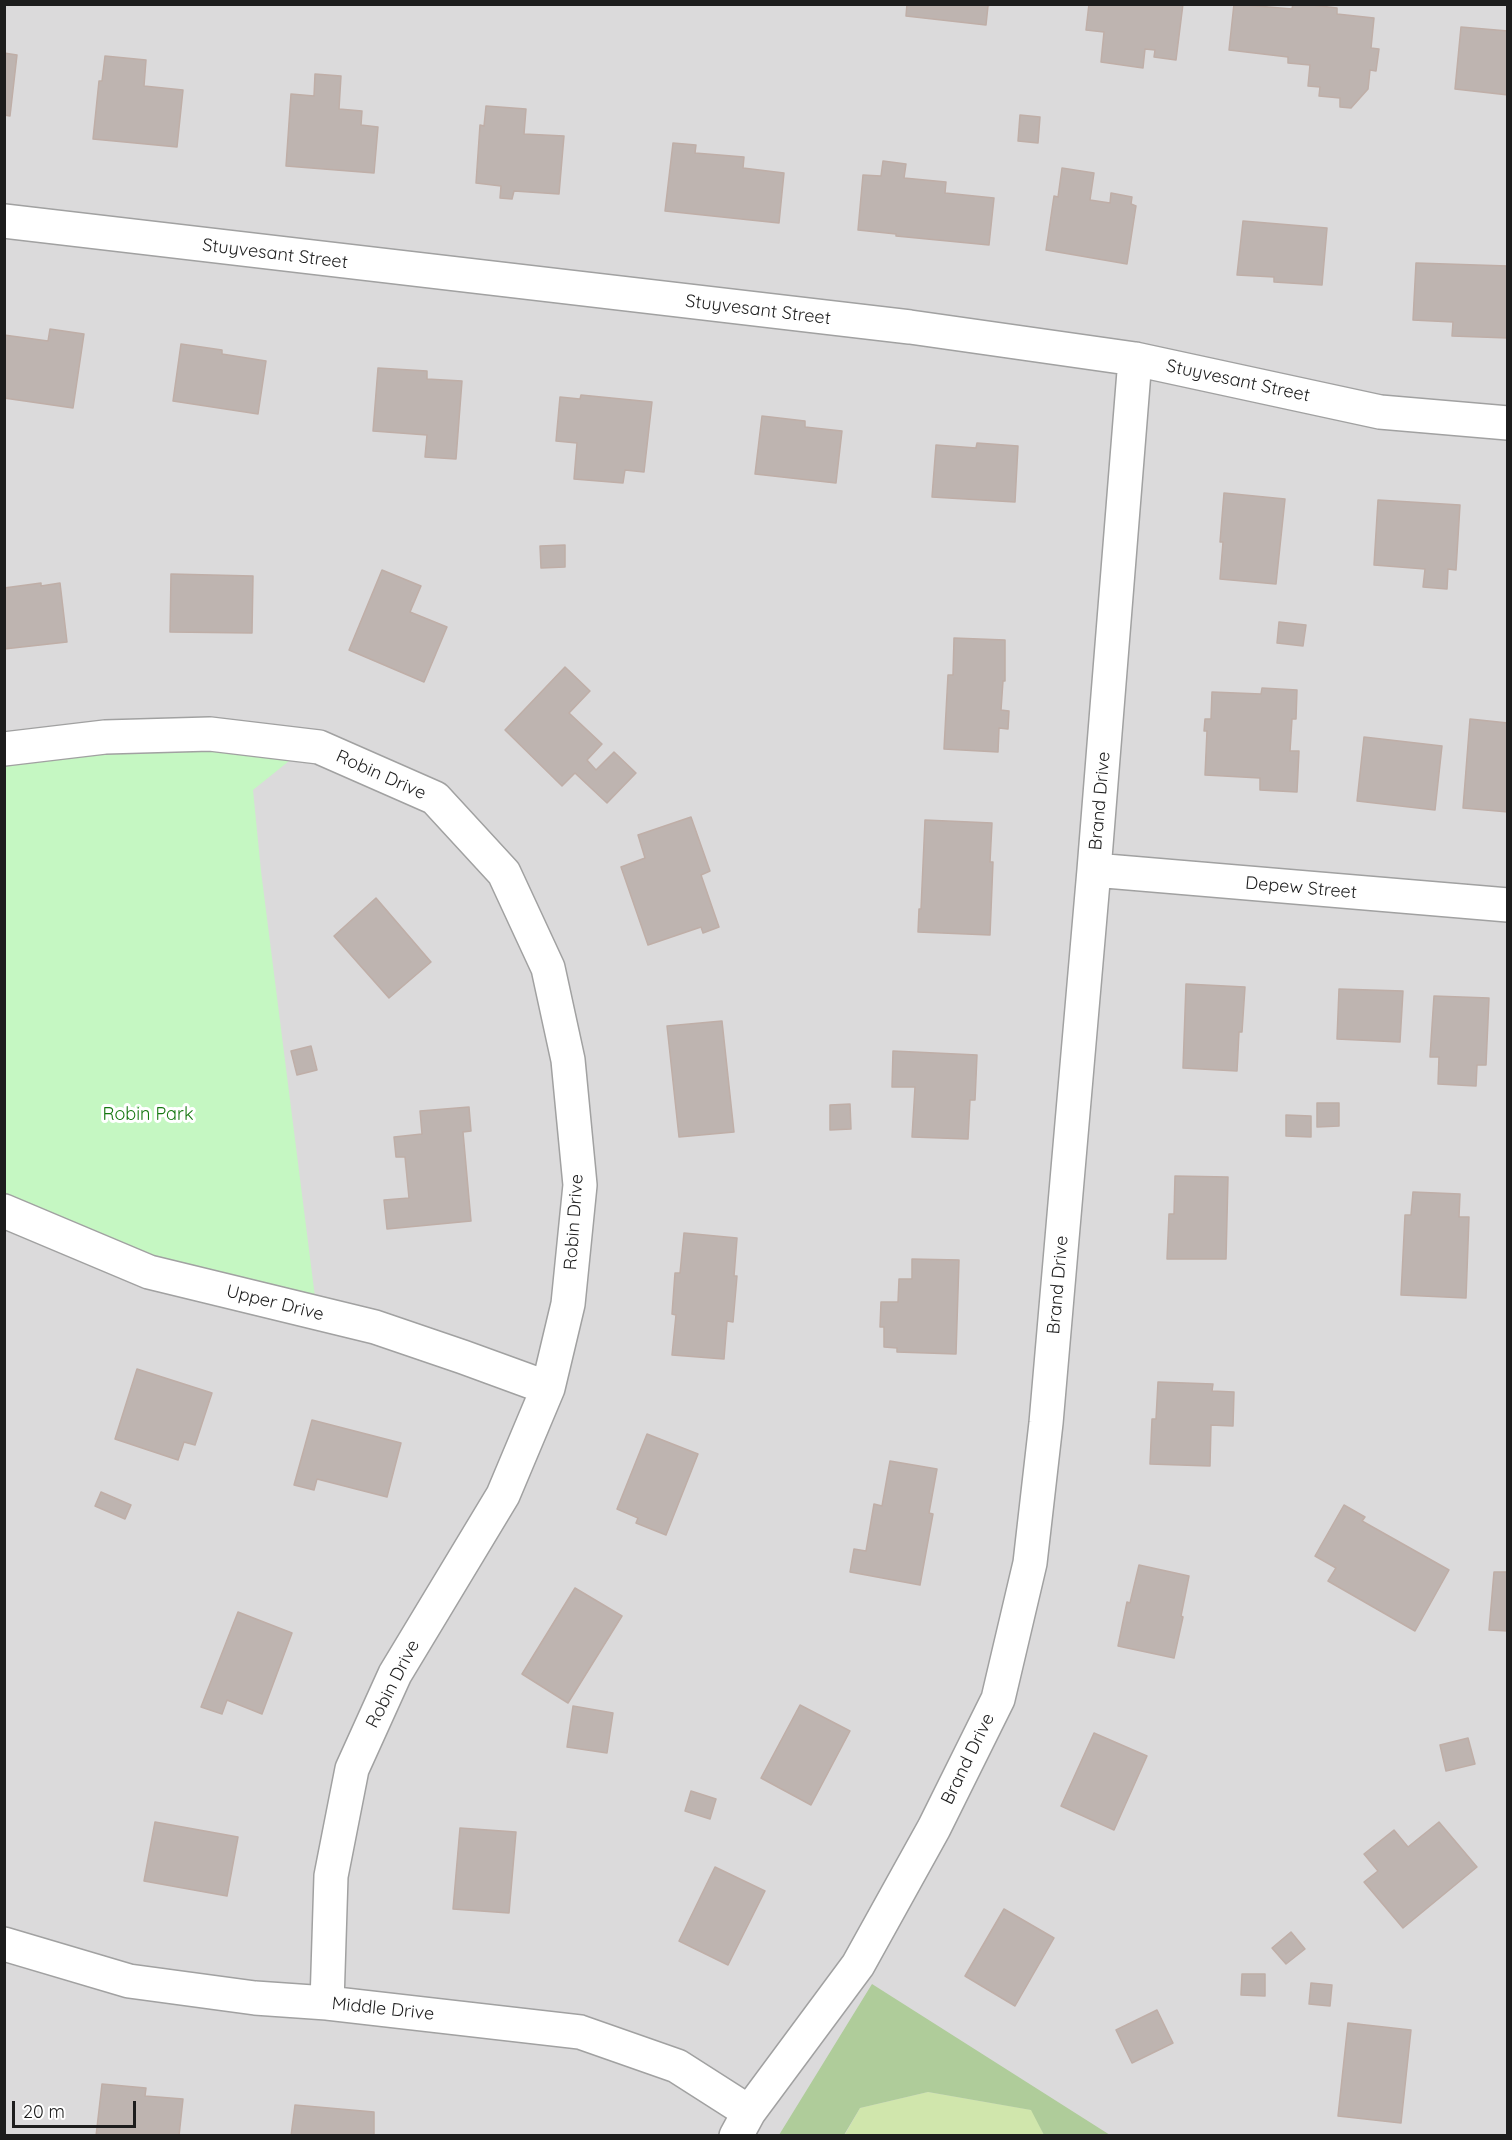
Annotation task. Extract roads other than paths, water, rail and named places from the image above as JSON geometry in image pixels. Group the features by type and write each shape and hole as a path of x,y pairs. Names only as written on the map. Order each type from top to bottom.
{"street":[{"name":"Stuyvesant Street","path":"4,221 910,327 1135,359 1380,412 1508,423"},
{"name":"Brand Drive","path":"742,2124 858,1965 934,1828 998,1699 1030,1563 1046,1423 1135,359"},
{"name":"Robin Drive","path":"4,749 105,737 210,734 319,747 435,798 504,873 548,968 568,1060 580,1185 568,1304 548,1388 503,1495 395,1674 352,1769 331,1876 327,2003"},
{"name":"Depew Street","path":"1094,870 1508,905"},
{"name":"Upper Drive","path":"4,1211 149,1272 375,1327 548,1388"},
{"name":"Middle Drive","path":"4,1944 129,1981 255,1998 327,2003 580,2032 677,2066 742,2124"}],"park label":[{"name":"Robin Park","path":"148,1115"}]}
